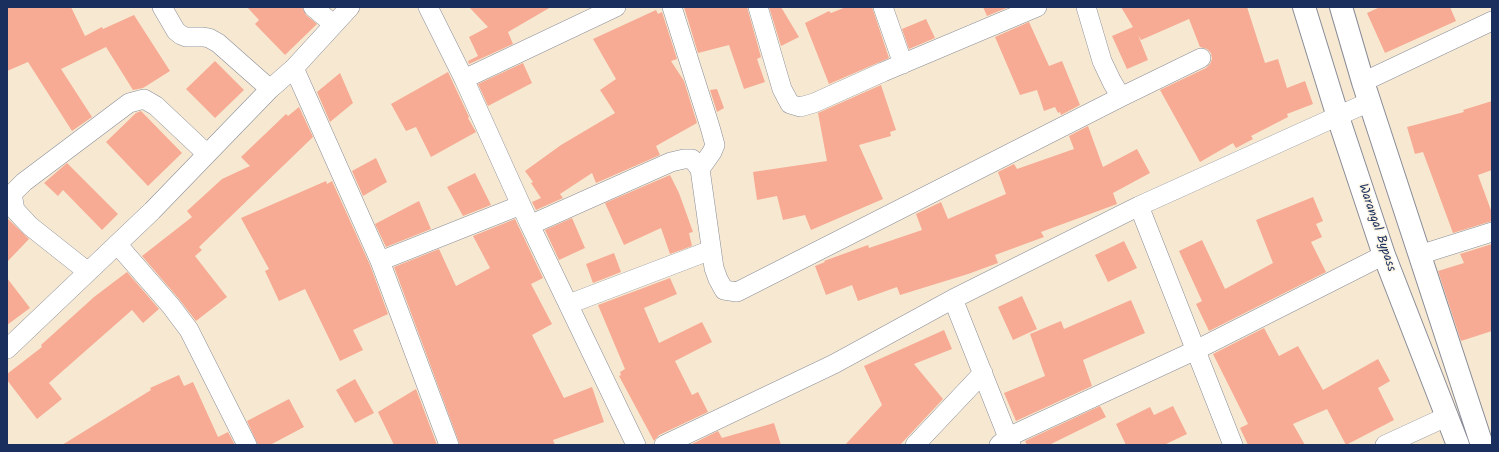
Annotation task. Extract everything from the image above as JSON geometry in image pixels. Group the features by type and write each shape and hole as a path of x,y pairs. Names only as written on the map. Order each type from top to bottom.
{"main road":[{"name":"Warangal Bypass","path":"1304,7 1384,255 1448,416 1458,445"},
{"path":"1341,7 1366,92 1482,445"}],"street":[{"path":"162,7 176,31 181,36 209,38 218,43 270,89"},
{"path":"313,7 333,24"},
{"path":"7,349 152,211 270,89 294,68 350,7"},
{"path":"428,7 464,79 530,225 633,444"},
{"path":"464,79 616,7"},
{"path":"672,7 715,145 700,169"},
{"path":"758,7 782,89 790,104 800,107 814,103 1037,7"},
{"path":"883,7 903,64"},
{"path":"1086,7 1102,60 1121,97"},
{"path":"664,445 834,364 953,299 1139,206 1338,116 1366,92 1492,21"},
{"path":"530,225 671,162 692,159 700,169 714,268 724,290 737,292 1121,97 1201,58"},
{"path":"294,68 380,261 449,445"},
{"path":"88,272 30,226 15,210 12,194 24,182 129,103 144,100 156,106 207,154"},
{"path":"380,261 521,204"},
{"path":"1139,206 1233,445"},
{"path":"1419,254 1492,232"},
{"path":"118,244 171,306 189,330 247,445"},
{"path":"568,304 711,250"},
{"path":"953,299 983,374 1006,442 1196,350 1384,255"},
{"path":"914,445 983,374"},
{"path":"1385,445 1448,416"}],"building":[{"path":"7,7 71,7 85,36 102,27 103,29 134,15 170,71 143,88 133,90 106,47 61,69 92,117 72,131 28,62 7,71"},
{"path":"247,7 302,7 306,15 317,24 285,55 255,24 259,20"},
{"path":"469,7 551,7 508,32 513,44 469,64 468,61 478,56 469,37 488,27"},
{"path":"684,7 747,7 761,57 757,59 765,82 744,89 729,45 698,53"},
{"path":"769,7 781,7 799,37 781,46"},
{"path":"846,7 872,7 889,58 829,84 805,23 829,11 831,13"},
{"path":"983,7 1009,7 987,16"},
{"path":"1121,7 1247,7 1265,63 1278,59 1287,88 1305,81 1313,104 1287,114 1288,117 1251,136 1253,139 1236,148 1233,143 1200,162 1160,90 1206,68 1212,59 1211,53 1207,49 1200,47 1189,19 1141,40 1138,35 1148,60 1127,69 1112,36 1133,27"},
{"path":"1380,7 1450,7 1456,21 1385,53 1367,13"},
{"path":"656,10 658,14 662,12 677,59 671,61 684,81 697,123 656,146 660,155 596,183 592,173 560,194 563,198 536,210 532,202 541,198 531,183 533,182 525,171 561,145 615,113 600,90 616,79 593,39"},
{"path":"926,19 935,38 909,49 902,29"},
{"path":"1029,22 1049,66 1062,61 1080,105 1061,115 1055,107 1044,111 1037,90 1020,95 995,37"},
{"path":"215,61 244,90 215,118 186,89"},
{"path":"523,63 532,83 488,106 478,84"},
{"path":"448,72 469,117 468,118 476,132 431,157 416,127 406,131 391,104"},
{"path":"340,73 353,103 330,122 317,92"},
{"path":"881,85 896,130 890,132 891,136 859,145 883,199 811,230 805,215 783,220 777,196 757,200 753,172 827,161 818,113"},
{"path":"717,89 724,108 717,112 710,90"},
{"path":"1492,101 1492,170 1478,175 1492,213 1492,221 1453,233 1423,152 1415,154 1407,127 1464,112 1463,110"},
{"path":"299,107 313,137 199,247 202,250 195,256 227,297 196,321 142,256 192,217 187,211 222,179 250,166 241,157 286,114 288,116"},
{"path":"141,111 182,153 148,186 106,142 136,113"},
{"path":"1088,126 1103,167 1137,149 1150,173 1113,193 1117,204 1041,232 1044,237 995,255 998,263 968,274 900,295 897,287 858,301 852,285 826,295 815,266 825,262 824,261 868,245 869,248 922,230 916,214 941,202 948,219 1006,194 998,172 1014,164 1017,169 1074,149 1069,136"},
{"path":"376,158 387,182 363,196 352,171"},
{"path":"67,163 118,214 102,230 63,190 58,196 44,183"},
{"path":"475,173 491,205 463,216 447,187"},
{"path":"670,175 679,193 693,232 689,233 692,246 670,254 661,228 624,245 605,203"},
{"path":"326,181 327,184 332,181 370,265 388,314 353,330 363,350 340,361 305,289 279,301 265,271 269,269 241,218"},
{"path":"1313,197 1323,221 1316,224 1322,237 1311,242 1326,272 1209,331 1196,304 1202,301 1179,251 1202,240 1225,289 1273,263 1256,220"},
{"path":"419,201 431,229 386,247 375,224"},
{"path":"7,218 29,239 7,262"},
{"path":"572,218 585,248 559,260 545,230"},
{"path":"515,219 543,278 531,284 552,324 532,335 564,398 592,387 604,422 553,440 555,445 460,445 394,267 439,249 456,286 490,268 473,236"},
{"path":"1124,241 1137,268 1108,282 1095,255"},
{"path":"1492,244 1492,331 1461,341 1438,271 1464,263 1460,254"},
{"path":"614,253 621,272 593,283 586,264"},
{"path":"127,272 159,309 143,323 132,310 49,383 62,399 37,419 7,380 7,374 42,347 41,345 94,297"},
{"path":"7,278 30,308 7,325"},
{"path":"670,278 677,294 644,308 659,343 702,322 712,342 675,361 692,395 698,392 708,412 659,435 654,441 619,376 621,375 620,372 625,369 598,305"},
{"path":"1022,296 1037,329 1013,340 998,307"},
{"path":"1131,300 1145,333 1083,360 1092,386 1016,421 1004,393 1045,376 1030,334 1061,321 1064,329"},
{"path":"1264,328 1279,356 1298,346 1323,390 1378,359 1390,381 1378,388 1394,420 1346,445 1327,409 1293,424 1305,445 1248,445 1240,428 1248,424 1213,354"},
{"path":"944,330 952,349 914,364 943,399 900,445 845,445 882,405 864,366"},
{"path":"179,375 184,386 193,382 218,437 228,432 235,445 62,445 151,390 150,388"},
{"path":"355,379 374,413 355,423 336,390"},
{"path":"416,389 437,445 394,445 378,412"},
{"path":"289,399 304,427 270,445 258,445 247,421"},
{"path":"1100,406 1106,417 1049,445 1027,445 1025,441"},
{"path":"1173,406 1187,434 1164,445 1126,445 1116,424 1150,407 1154,415"},
{"path":"774,423 781,445 690,445 718,431 722,438"}]}
